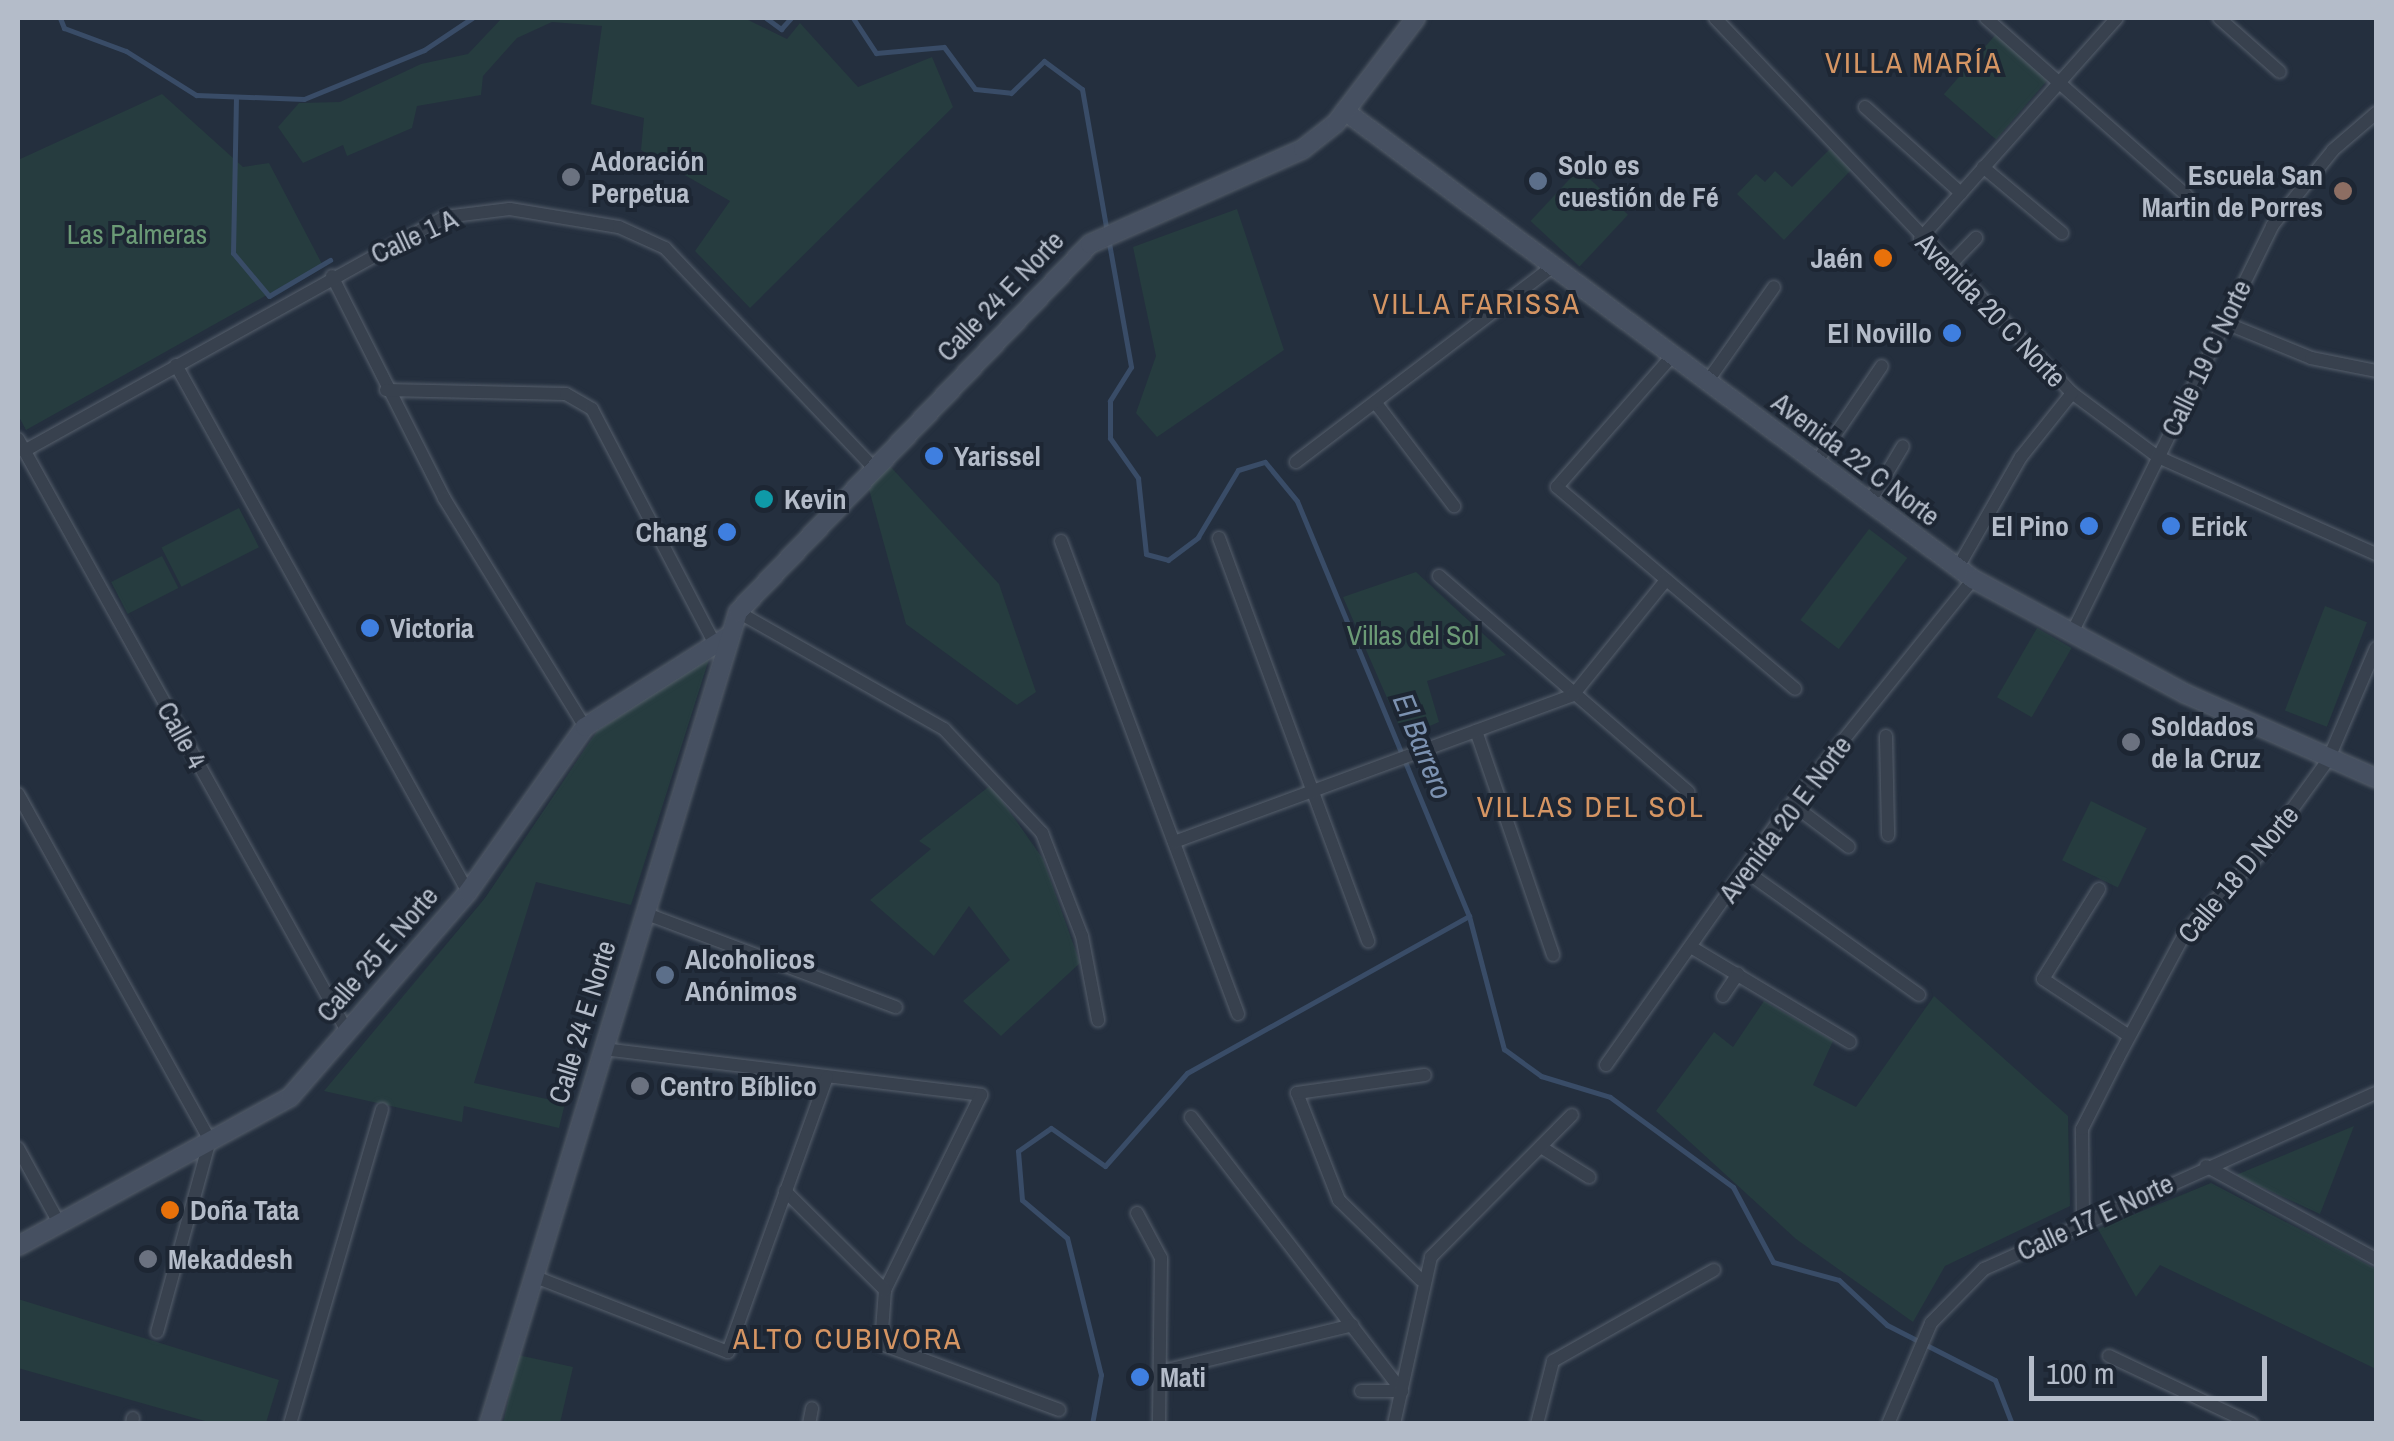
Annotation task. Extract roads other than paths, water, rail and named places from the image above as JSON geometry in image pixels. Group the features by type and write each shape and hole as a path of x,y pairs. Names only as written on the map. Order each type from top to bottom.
{"street":[{"path":"1345,112 1416,18"},
{"name":"Avenida 20 C Norte","path":"1715,18 1947,268 2072,393 2158,457 2376,554"},
{"path":"1986,18 2187,196"},
{"path":"1920,239 2117,18"},
{"path":"2219,18 2280,72"},
{"path":"1865,106 1960,193"},
{"name":"Calle 24 E Norte","path":"489,1424 644,913 721,640 738,612 872,466 1098,240 1303,148 1345,112"},
{"name":"Avenida 22 C Norte","path":"1345,112 1965,574 2328,760 2376,778"},
{"name":"Calle 19 C Norte","path":"2074,630 2272,226 2332,150 2376,113"},
{"path":"1984,167 2062,233"},
{"name":"Calle 1 A","path":"21,445 332,276 477,208 631,231 690,266 872,466"},
{"path":"1947,268 1976,238"},
{"path":"1296,462 1552,266"},
{"path":"332,276 386,390 585,727"},
{"path":"1708,382 1774,287"},
{"path":"2223,322 2311,358 2376,371"},
{"path":"1672,356 1557,488 1795,689"},
{"path":"176,364 468,892"},
{"path":"1816,463 1882,366"},
{"path":"386,390 566,394 592,409 721,640"},
{"name":"Avenida 20 E Norte","path":"1606,1065 1792,804 1965,574 2021,457 2072,393"},
{"path":"1374,402 1454,506"},
{"name":"Calle 4","path":"21,445 346,1031"},
{"path":"1870,503 1903,446"},
{"path":"1220,538 1368,941"},
{"path":"1061,540 1238,1014"},
{"path":"1439,576 1688,792"},
{"path":"1174,842 1573,694 1666,580"},
{"path":"738,612 944,730 1042,832 1082,936 1098,1020"},
{"name":"Calle 25 E Norte","path":"18,1246 210,1140 273,1111 468,892 585,727 721,640"},
{"name":"Calle 18 D Norte","path":"2083,1217 2082,1128 2129,1036 2186,930 2259,855 2328,760 2376,648"},
{"path":"1476,731 1553,955"},
{"path":"1886,736 1888,835"},
{"path":"18,794 210,1140 157,1332"},
{"path":"1792,804 1849,847"},
{"path":"1744,870 1920,995"},
{"path":"2099,889 2043,979 2129,1036"},
{"path":"644,913 896,1006"},
{"path":"1692,946 1850,1042"},
{"path":"1723,996 1738,974"},
{"path":"603,1049 981,1095 885,1290 881,1344 1059,1410"},
{"path":"1420,1280 1339,1200 1297,1092 1425,1074"},
{"path":"533,1276 728,1352 827,1076"},
{"name":"Calle 17 E Norte","path":"1888,1424 1914,1352 1932,1322 1969,1280 2083,1217 2376,1092"},
{"path":"290,1424 382,1109"},
{"path":"1394,1424 1420,1280 1500,1178 1572,1115"},
{"path":"1191,1117 1402,1391"},
{"path":"1541,1146 1589,1177"},
{"path":"18,1148 58,1222"},
{"path":"2206,1166 2376,1260"},
{"path":"786,1191 885,1290"},
{"path":"1138,1213 1161,1258 1163,1371 1159,1424"},
{"path":"1537,1424 1553,1361 1714,1270"},
{"path":"1163,1371 1353,1325"},
{"path":"2109,1356 2252,1424"},
{"path":"1361,1391 1402,1391"},
{"path":"809,1424 812,1408"}],"waterway":[{"name":"El Barrero","path":"60,18 64,28 126,51 196,95 304,99 424,50 472,18"},
{"name":"El Barrero","path":"766,18 781,29 791,18"},
{"name":"El Barrero","path":"853,18 876,53 944,47 975,89 1011,93 1044,61 1082,89 1107,232"},
{"path":"236,97 233,253 269,296 330,260"},
{"name":"El Barrero","path":"1109,243 1131,367 1110,401 1110,438 1138,478 1146,554 1168,560 1198,537 1238,470 1265,462 1297,501 1469,916 1504,1049 1541,1076 1610,1097 1733,1187 1773,1262 1839,1280 1887,1325 1995,1380 2012,1424"},
{"path":"1092,1424 1101,1375 1067,1238 1022,1200 1018,1151 1051,1128 1105,1166 1187,1073 1469,916"}],"place":[{"name":"Adoración Perpetua","path":"571,177"},
{"name":"Solo es cuestión de Fé","path":"1538,181"},
{"name":"Escuela San Martin de Porres","path":"2343,191"},
{"name":"Jaén","path":"1883,258"},
{"name":"El Novillo","path":"1952,333"},
{"name":"Yarissel","path":"934,456"},
{"name":"Kevin","path":"764,499"},
{"name":"El Pino","path":"2089,526"},
{"name":"Erick","path":"2171,526"},
{"name":"Chang","path":"727,532"},
{"name":"Victoria","path":"370,628"},
{"name":"Soldados de la Cruz","path":"2131,742"},
{"name":"Alcoholicos Anónimos","path":"665,975"},
{"name":"Centro Bíblico","path":"640,1086"},
{"name":"Doña Tata","path":"170,1210"},
{"name":"Mekaddesh","path":"148,1259"},
{"name":"Mati","path":"1140,1377"}],"district":[{"name":"VILLA MARÍA","path":"1914,62"},
{"name":"VILLA FARISSA","path":"1477,303"},
{"name":"VILLAS DEL SOL","path":"1591,806"},
{"name":"ALTO CUBIVORA","path":"848,1338"}],"park label":[{"name":"Las Palmeras","path":"137,234"},
{"name":"Villas del Sol","path":"1413,635"}]}
